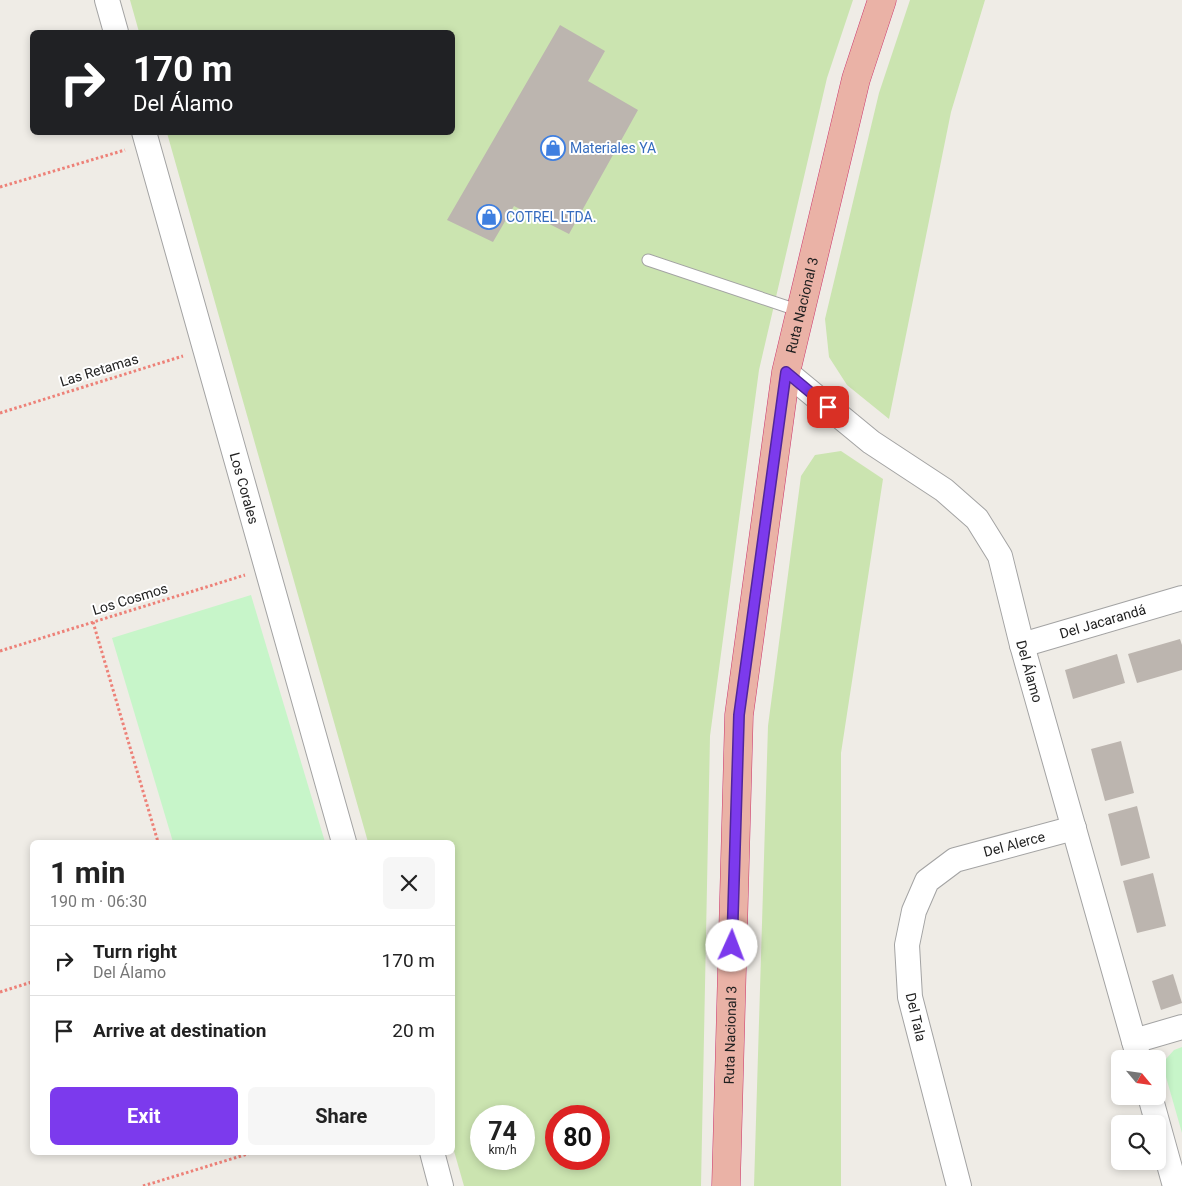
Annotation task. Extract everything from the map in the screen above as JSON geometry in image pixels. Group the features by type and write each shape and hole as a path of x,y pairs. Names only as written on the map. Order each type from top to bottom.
{"highway":[{"name":"Ruta Nacional 3","path":"726,1186 739,715 786,372 856,79 882,0"}],"street":[{"path":"107,0 115,30"},
{"name":"Los Corales","path":"146,138 343,840"},
{"name":"Del Álamo","path":"786,372 871,442 944,490 977,519 1000,556 1022,646 1137,1050"},
{"name":"Del Jacarandá","path":"1022,646 1182,598"},
{"name":"Del Alerce","path":"954,860 1074,828"},
{"name":"Del Tala","path":"954,860 927,881 914,911 907,945 910,997 959,1186"},
{"path":"1137,1050 1182,1027"},
{"path":"1152,1105 1175,1186"},
{"path":"433,1155 441,1186"}],"lane":[{"path":"648,260 801,311"}],"path":[{"path":"0,187 146,138"},
{"name":"Las Retamas","path":"0,413 205,350"},
{"name":"Los Cosmos","path":"0,651 267,568"},
{"path":"94,622 157,840"},
{"path":"0,992 30,983"},
{"path":"143,1186 244,1155"}],"green space":[{"path":"130,0 853,0 827,78 759,370 710,736 701,1186 464,1186 455,1154 455,840 367,840 168,135 455,135 455,30 138,30"},
{"path":"910,0 985,0 951,112 889,419 847,385 829,357 825,319 879,93"},
{"path":"841,451 883,479 841,753 841,1186 754,1186 768,726 801,476 815,455"},
{"path":"251,595 324,840 172,840 112,638"},
{"path":"1182,1047 1182,1133 1166,1077 1166,1059 1174,1050"}],"building":[{"name":"Materiales YA","path":"560,25 605,51 588,81 638,110 569,234 514,206 493,242 447,220"},
{"path":"1180,639 1182,645 1182,670 1137,683 1128,654"},
{"path":"1117,654 1125,683 1073,699 1065,670"},
{"path":"1121,741 1134,793 1105,801 1091,749"},
{"path":"1137,806 1150,858 1121,866 1108,814"},
{"path":"1153,873 1166,926 1137,933 1123,881"},
{"path":"1173,974 1182,1003 1161,1010 1152,981"}],"place":[{"name":"Materiales YA","path":"553,148"},
{"name":"COTREL LTDA.","path":"489,217"}],"route":[{"path":"732,946 739,715 786,372 828,407"}]}
